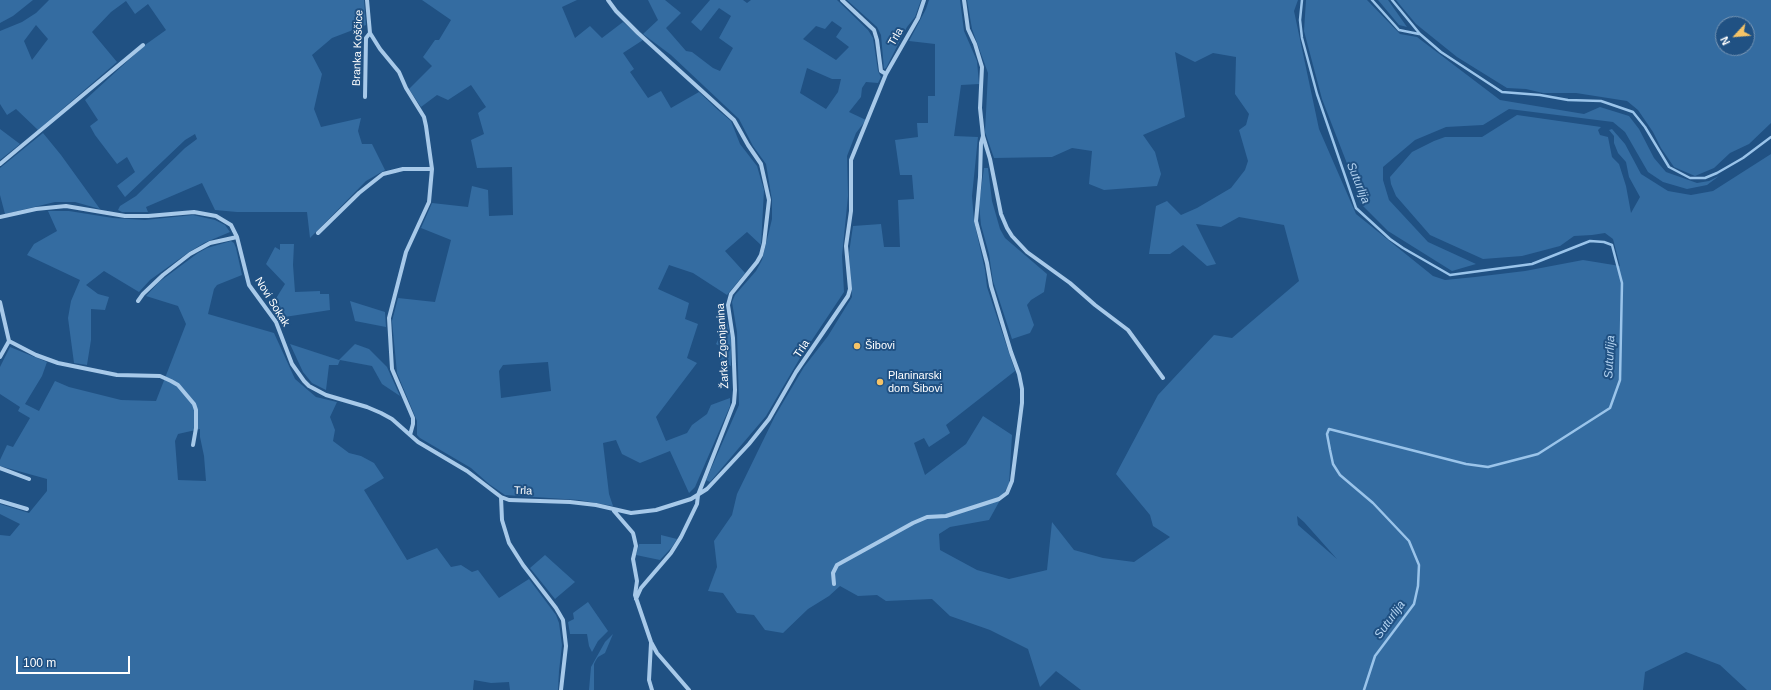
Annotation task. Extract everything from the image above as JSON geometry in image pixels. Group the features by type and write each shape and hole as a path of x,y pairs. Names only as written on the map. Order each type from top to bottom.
{"street":[{"name":"Branka Koščice","path":"366,97 366,38 370,33 367,0"},
{"name":"Žarka Zgonjanina","path":"608,0 616,11 638,33 734,120 761,164 767,188 768,207 761,255 731,294 728,305 732,338 735,390 734,403 698,495 697,504 676,546 641,588 636,599"},
{"path":"842,0 874,30 877,40 880,67 882,73 886,74"},
{"name":"Trla","path":"501,497 509,500 570,502 596,505 630,513 656,510 684,502 698,495 729,466 769,419 796,372 848,296 850,289 846,252 851,211 851,160 886,74 918,18 924,0"},
{"path":"964,0 968,29 975,44 982,67 983,76 980,108 983,136 990,159 1001,214 1012,236 1027,252 1070,283 1095,305 1128,330 1163,378"},
{"path":"370,33 380,49 399,72 406,88 421,112 426,126 432,169 429,202 406,252 389,318 392,369 413,418 410,435"},
{"path":"0,164 143,45"},
{"path":"834,584 833,573 837,565 912,523 927,517 946,516 999,499 1007,492 1012,481 1022,403 1022,389 1019,374 991,286 987,263 976,221 981,143 983,136"},
{"path":"318,233 359,193 383,174 403,169 432,169"},
{"name":"Novi Sokak","path":"0,217 54,206 79,207 125,216 148,216 194,212 223,220 230,225 237,237 249,285 276,322 292,364 299,375 310,386 318,391 382,413 424,446 467,471 501,497"},
{"path":"138,301 143,294 163,275 190,254 210,243 237,237"},
{"path":"0,302 9,341 0,358"},
{"path":"9,341 36,355 58,363 117,375 160,376 171,381 178,385 194,404 196,410 196,428 193,445"},
{"path":"0,468 29,479"},
{"path":"501,497 502,520 509,543 563,620 566,646 561,690"},
{"path":"0,501 27,509"},
{"path":"614,510 633,533 636,546 633,559 637,581 635,590 636,599 651,642 657,653 689,690"},
{"path":"651,642 649,680 652,690"}],"shaded area":[{"path":"0,0 33,0 13,16 0,23"},
{"path":"49,0 364,0 366,25 332,38 312,55 322,74 314,109 321,127 361,118 358,131 362,144 372,144 385,170 366,181 310,238 307,212 237,212 215,210 202,183 146,207 148,212 122,212 118,210 120,206 136,196 185,148 197,139 195,134 185,140 125,197 117,186 135,172 127,157 117,164 95,135 90,126 98,120 85,100 145,45 166,30 148,4 135,14 126,1 111,12 92,32 117,62 38,130 16,109 7,115 0,104 0,31 22,22 36,13","holes":["36,25 48,39 32,60 24,41"]},
{"path":"422,0 577,0 562,7 575,38 590,26 602,38 623,22 643,40 623,53 634,69 630,72 648,98 661,91 671,108 699,92 731,121 740,144 757,166 764,190 761,245 747,232 725,251 745,273 727,295 693,273 669,265 658,289 689,303 685,319 698,324 687,358 697,363 656,417 666,441 687,433 692,425 707,414 711,405 730,398 730,406 695,487 689,493 670,451 640,463 622,454 616,440 603,443 609,494 613,506 579,500 505,495 489,484 471,468 417,435 417,421 397,373 392,321 398,298 435,302 451,240 421,228 432,203 468,207 472,186 488,190 489,216 513,215 512,167 477,168 471,140 484,134 478,113 486,107 471,85 448,100 437,95 421,107 409,89 432,66 423,57 435,40 439,40 451,20","holes":["548,362 551,391 501,398 499,371 503,365"]},
{"path":"648,0 665,0 681,13 666,28 686,51 692,52 713,68 720,71 733,48 719,38 731,16 719,8 701,31 691,22 710,0 743,0 747,3 751,0 837,0 868,30 873,38 878,71 881,77 878,83 866,82 862,88 861,97 849,112 866,120 856,133 847,156 848,196 842,256 844,292 800,358 766,416 710,482 706,480 739,405 737,332 732,302 735,295 756,271 762,260 772,219 772,200 766,164 753,146 739,119 671,55 643,34 658,20","holes":["832,21 842,28 836,37 849,47 836,60 803,39 816,26 825,29","807,68 832,79 841,79 838,92 826,109 800,93"]},
{"path":"847,0 921,0 915,17 907,27 886,68 884,69 881,35 877,27"},
{"path":"929,0 960,0 964,31 977,61 979,84 961,85 954,136 978,137 972,196 974,221 985,270 987,287 1015,371 946,425 950,433 929,447 924,438 914,443 925,475 966,444 983,416 1012,435 1009,484 989,520 950,527 939,534 940,550 977,570 1009,579 1047,570 1052,522 1074,550 1103,558 1134,562 1170,537 1153,526 1150,515 1116,474 1158,395 1214,335 1232,338 1299,281 1284,225 1239,217 1221,227 1196,224 1216,264 1207,266 1183,245 1170,254 1149,254 1156,206 1167,201 1181,215 1197,208 1231,188 1245,170 1248,161 1239,130 1246,125 1249,114 1235,94 1236,57 1213,53 1195,62 1175,52 1185,117 1143,135 1155,152 1161,174 1157,186 1104,190 1089,184 1092,151 1072,148 1052,157 994,158 985,132 988,73 972,29 967,0 1298,0 1294,11 1319,129 1356,214 1433,276 1445,280 1525,271 1583,260 1620,266 1613,239 1605,233 1574,236 1560,246 1522,256 1483,259 1430,235 1396,196 1390,177 1412,152 1434,141 1445,137 1482,137 1517,115 1601,127 1598,130 1600,135 1608,137 1612,157 1619,164 1626,186 1631,213 1640,197 1629,177 1626,162 1618,153 1614,143 1614,136 1609,130 1612,129 1625,144 1641,174 1668,191 1691,195 1713,191 1771,154 1771,690 1747,690 1720,665 1686,652 1645,672 1643,690 1081,690 1056,671 1040,687 1028,649 990,630 950,616 932,599 886,601 877,595 858,596 840,586 829,596 808,609 783,633 765,630 754,615 737,613 723,593 708,591 717,567 714,541 732,515 737,494 775,416 804,367 828,336 852,297 849,253 853,226 881,224 884,247 900,247 898,200 914,199 912,175 900,175 895,140 918,137 917,123 928,123 928,96 935,96 935,44 909,41 926,9","holes":["1297,516 1337,559 1298,525"]},
{"path":"1306,0 1367,0 1400,34 1417,37 1500,100 1584,114 1600,107 1629,116 1639,129 1654,158 1666,172 1697,183 1709,181 1719,176 1707,185 1687,189 1663,182 1648,172 1625,132 1613,122 1509,109 1483,125 1446,127 1415,140 1383,167 1383,180 1389,200 1428,242 1476,264 1452,271 1388,231 1360,203 1353,179 1322,99 1304,31"},
{"path":"1378,0 1388,0 1407,27 1399,25"},
{"path":"1396,0 1771,0 1771,123 1749,144 1730,153 1714,168 1695,176 1674,167 1638,110 1627,101 1576,93 1543,93 1526,89 1507,88 1457,57 1416,24"},
{"path":"0,129 20,144 0,160"},
{"path":"43,133 100,209 75,202 55,202 5,214 0,195 0,168"},
{"path":"984,168 988,168 992,201 1000,229 1005,238 1047,274 1044,292 1031,300 1027,305 1034,325 1030,333 1012,339 993,281 989,254 981,225 979,204"},
{"path":"48,211 69,211 113,218 145,220 193,215 215,220 225,225 230,232 204,243 189,252 150,280 139,292 104,271 86,285 98,294 109,297 105,310 91,309 91,340 87,365 74,363 68,318 71,301 80,280 27,255 34,244 57,231"},
{"path":"231,241 234,243 242,275 217,285 214,289 208,314 274,333 295,379 316,397 337,402 330,417 335,430 333,441 349,453 361,456 374,463 384,478 364,490 407,560 437,548 451,567 461,565 472,572 478,570 499,598 529,579 556,615 559,623 562,645 558,690 510,690 509,682 491,683 474,680 473,690 0,690 0,535 10,536 20,524 0,514 0,504 29,513 47,491 47,479 0,466 0,460 7,445 13,447 30,418 18,411 20,407 0,394 0,367 10,347 47,362 42,376 25,404 39,411 55,381 69,387 121,400 156,401 186,324 178,306 146,296 159,282 207,248","holes":["200,429 204,456 206,481 178,480 175,441 178,434"]},
{"path":"280,244 294,244 293,265 295,292 320,291 320,294 329,294 330,310 278,318 270,308 285,284 266,264 275,247 280,250"},
{"path":"350,301 385,312 386,327 355,321"},
{"path":"727,322 731,337 731,366 720,360 724,349 716,344"},
{"path":"290,344 339,360 355,344 369,349 387,367 400,396 382,384 372,366 340,360 338,365 329,365 326,390 312,383 303,372"},
{"path":"661,535 677,539 660,560 636,555 639,544 661,544"},
{"path":"545,555 575,582 555,599 530,568"},
{"path":"588,602 608,631 598,641 592,652 589,646 587,634 570,634 568,622 574,619 573,613"},
{"path":"613,634 605,653 598,657 594,664 594,690 589,690 591,667 605,642"}],"waterway":[{"name":"Suturlija","path":"1302,0 1300,20 1302,38 1317,94 1356,208 1390,239 1450,275 1532,264 1590,241 1604,242 1612,245 1622,283 1620,380 1610,408 1538,454 1488,467 1466,464 1329,429 1327,434 1333,464 1340,475 1373,503 1409,541 1419,565 1418,586 1414,604 1375,656 1364,690"},
{"name":"Suturlija","path":"1372,0 1399,30 1419,34"},
{"name":"Suturlija","path":"1392,0 1420,34 1441,52 1502,92 1540,95 1568,100 1601,101 1633,112 1645,127 1669,167 1690,178 1705,178 1717,173 1743,158 1771,137"}],"place":[{"name":"Šibovi","path":"857,346"},
{"name":"Planinarski dom Šibovi","path":"880,382"}]}
